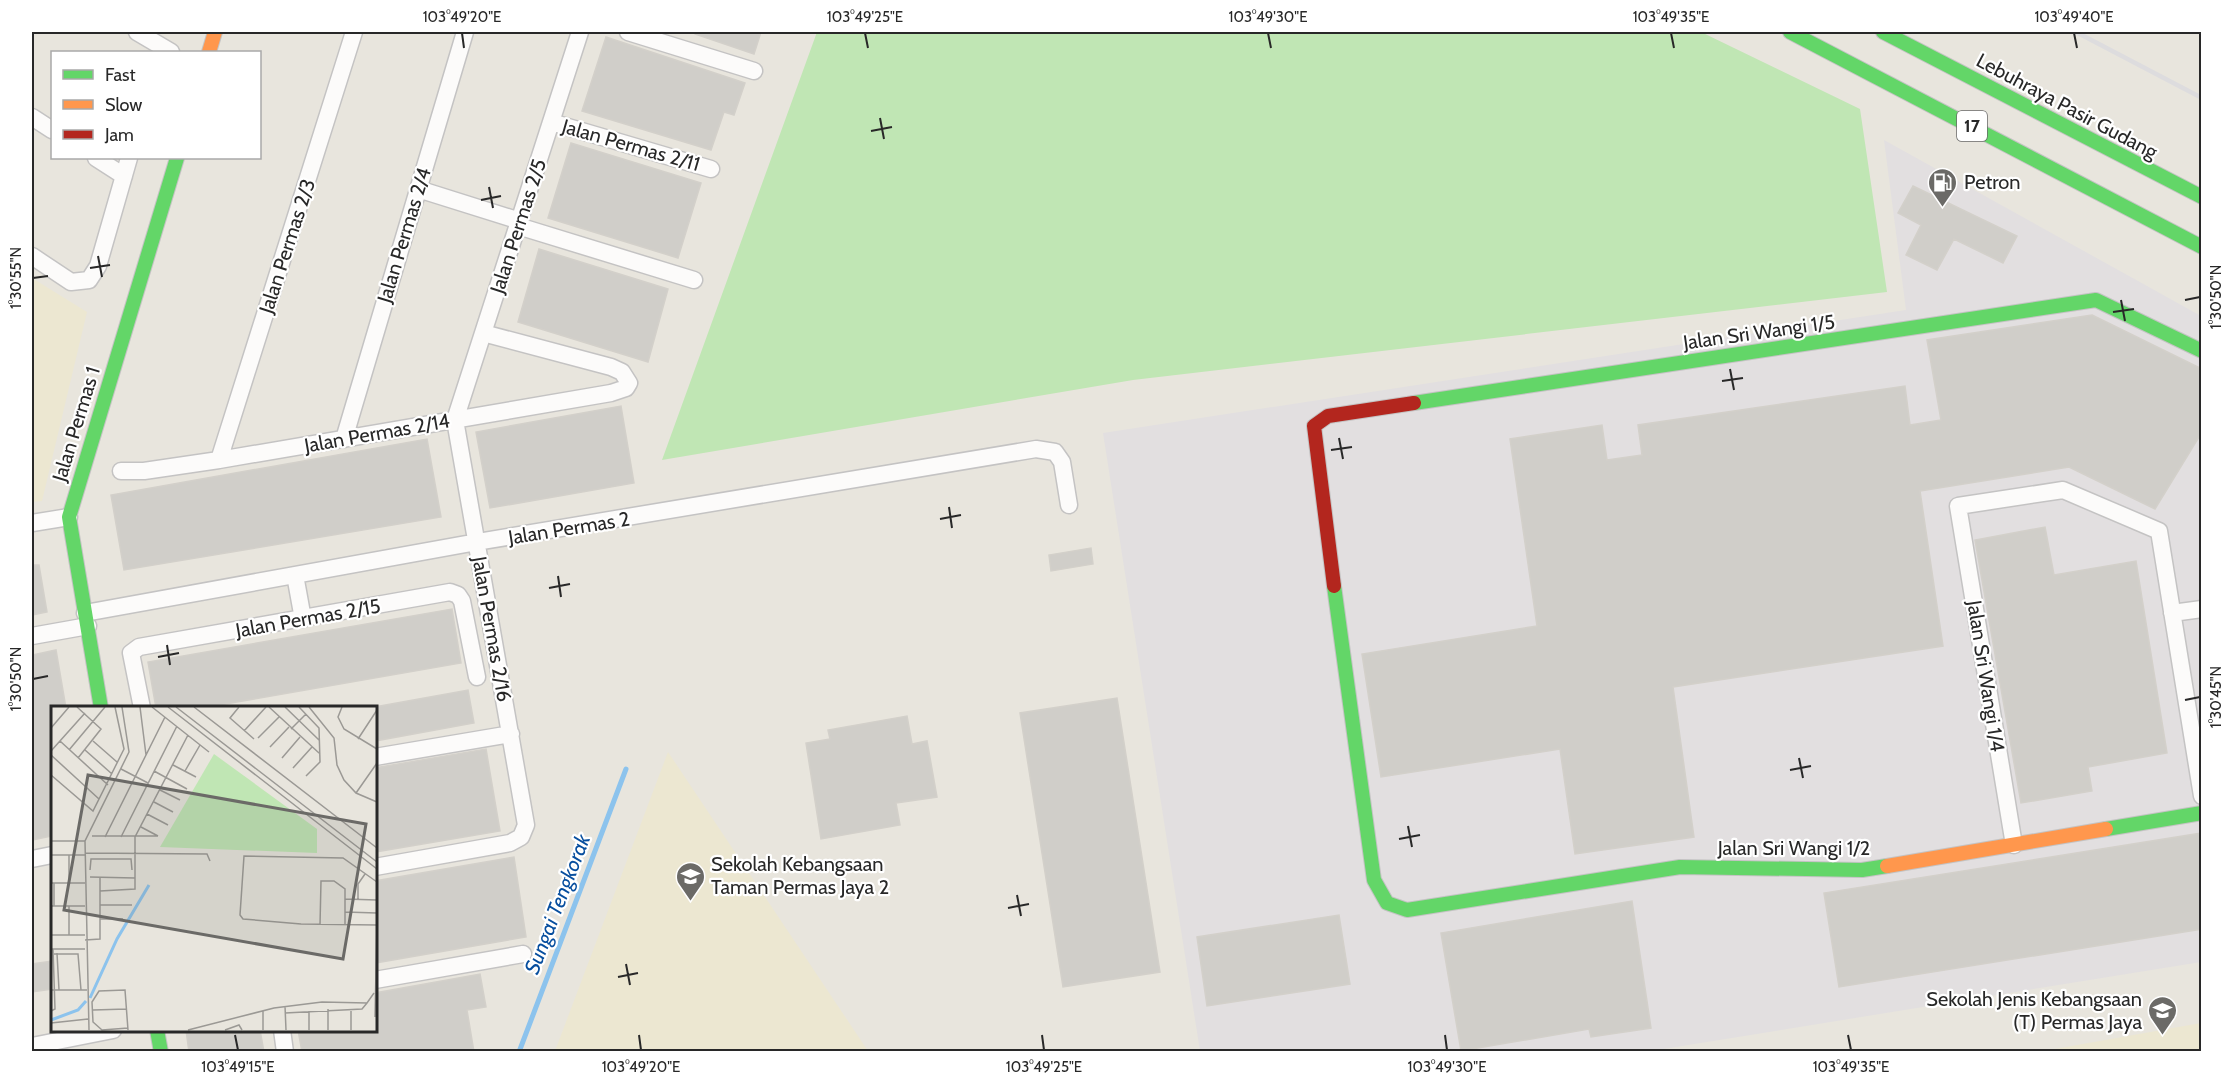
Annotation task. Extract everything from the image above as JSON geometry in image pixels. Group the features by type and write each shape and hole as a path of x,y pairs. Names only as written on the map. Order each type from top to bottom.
{"main road":[{"path":"209,51 215,32"},
{"name":"17","path":"1790,32 2202,247"},
{"name":"Lebuhraya Pasir Gudang","path":"1883,32 2202,197"},
{"name":"Jalan Permas 1","path":"101,706 69,517 177,159"},
{"name":"Jalan Sri Wangi 1/5","path":"1387,903 1374,880 1314,440 1314,426 1328,416 2096,300 2202,351"},
{"name":"Jalan Sri Wangi 1/2","path":"1387,903 1407,910 1680,867 1862,870 2202,813"},
{"path":"157,1032 161,1052"}],"street":[{"path":"137,32 163,46"},
{"name":"Jalan Permas 2/3","path":"219,460 354,32"},
{"name":"Jalan Permas 2/4","path":"344,439 465,32"},
{"name":"Jalan Permas 2/5","path":"455,420 580,32"},
{"path":"628,32 754,70"},
{"path":"32,117 51,129"},
{"name":"Jalan Permas 2/11","path":"551,122 711,169"},
{"path":"98,159 124,176"},
{"path":"32,256 71,282 88,280 94,273 129,159"},
{"path":"418,189 694,280"},
{"name":"Jalan Permas 2/14","path":"121,471 144,471 219,460 612,393 626,388 629,383 622,372 611,367 483,333"},
{"name":"Jalan Permas 2/16","path":"376,867 510,843 521,837 526,825 455,420"},
{"name":"Jalan Permas 2","path":"32,636 86,619 296,575 477,542 1036,449 1054,452 1062,462 1069,505"},
{"name":"Jalan Sri Wangi 1/4","path":"2014,845 1958,506 2062,490 2159,531 2172,613"},
{"path":"32,523 69,517"},
{"path":"296,575 303,620"},
{"name":"Jalan Permas 2/15","path":"142,706 131,653 134,649 450,592 462,601 477,677"},
{"path":"2202,609 2172,613 2195,714 2202,796"},
{"path":"376,757 511,734"},
{"path":"32,860 51,855"},
{"path":"376,980 524,954"},
{"path":"35,1047 104,1032"},
{"path":"282,1032 285,1052"}],"shaded area":[{"path":"1884,140 2201,316 2201,962 1651,1051 1200,1051 1103,433 1906,310"},
{"path":"32,278 87,312 42,501 32,502"},
{"name":"Sekolah Kebangsaan Taman Permas Jaya 2","path":"668,752 868,1051 555,1051"},
{"name":"Sekolah Jenis Kebangsaan (T) Permas Jaya","path":"2201,1023 2201,1051 2049,1051 2049,1050"}],"green space":[{"path":"817,32 1701,32 1860,109 1887,292 1133,380 662,460"}],"building":[{"path":"695,32 761,32 754,54 695,34"},
{"path":"606,37 745,83 734,115 724,112 711,150 582,111"},
{"path":"571,143 701,183 678,258 548,218"},
{"path":"1913,186 2017,236 2003,263 1954,239 1937,270 1906,255 1921,225 1898,213"},
{"path":"539,249 668,289 648,362 518,322"},
{"path":"2092,315 2202,369 2202,432 2155,509 2069,467 1920,491 1943,646 1673,687 1694,837 1575,854 1560,749 1381,777 1362,654 1537,626 1510,439 1602,425 1607,460 1642,455 1638,425 1905,386 1910,425 1941,420 1927,340"},
{"path":"621,406 634,483 490,508 476,432"},
{"path":"427,439 441,517 124,570 111,495"},
{"path":"2045,527 2054,575 2136,561 2167,753 2088,767 2092,791 2021,803 1975,540"},
{"path":"1091,548 1093,564 1051,571 1049,555"},
{"path":"32,565 39,565 47,612 32,615"},
{"path":"452,609 461,663 214,706 156,706 148,662"},
{"path":"56,650 66,706 51,706 51,836 32,840 32,655"},
{"path":"468,690 474,723 376,741 376,707"},
{"path":"1117,698 1160,972 1063,987 1020,713"},
{"path":"907,716 912,744 927,741 937,797 896,803 900,825 821,839 806,743 830,739 828,730"},
{"path":"486,749 500,831 376,852 376,768"},
{"path":"2202,833 2202,929 1839,987 1824,893"},
{"path":"514,857 526,937 376,963 376,881"},
{"path":"1632,901 1651,1028 1591,1037 1589,1029 1461,1051 1441,933"},
{"path":"1339,915 1350,984 1207,1006 1197,937"},
{"path":"51,961 51,989 32,992 32,964"},
{"path":"480,974 486,1007 467,1010 474,1052 302,1052 298,1032 376,1032 376,993"},
{"path":"186,1032 260,1032 264,1052 189,1052"}],"waterway":[{"name":"Sungai Tengkorak","path":"519,1052 626,769"}],"railway":[{"path":"2076,32 2202,98"}],"traffic: fast":[{"path":"1790,32 2202,247"},
{"path":"1883,32 2202,197"},
{"path":"101,706 69,517 177,159"},
{"path":"1414,403 2096,300 2202,351"},
{"path":"1334,586 1374,880 1387,903 1407,910 1680,867 1862,870 1887,866"},
{"path":"2106,829 2202,813"},
{"path":"157,1032 161,1052"}],"traffic: slow":[{"path":"209,51 215,32"},
{"path":"1887,866 2106,829"}],"traffic: jam":[{"path":"1334,586 1314,426 1328,416 1414,403"}],"place":[{"name":"Petron","path":"1943,208"},
{"name":"Sekolah Kebangsaan Taman Permas Jaya 2","path":"690,902"},
{"name":"Sekolah Jenis Kebangsaan (T) Permas Jaya","path":"2163,1036"}]}
